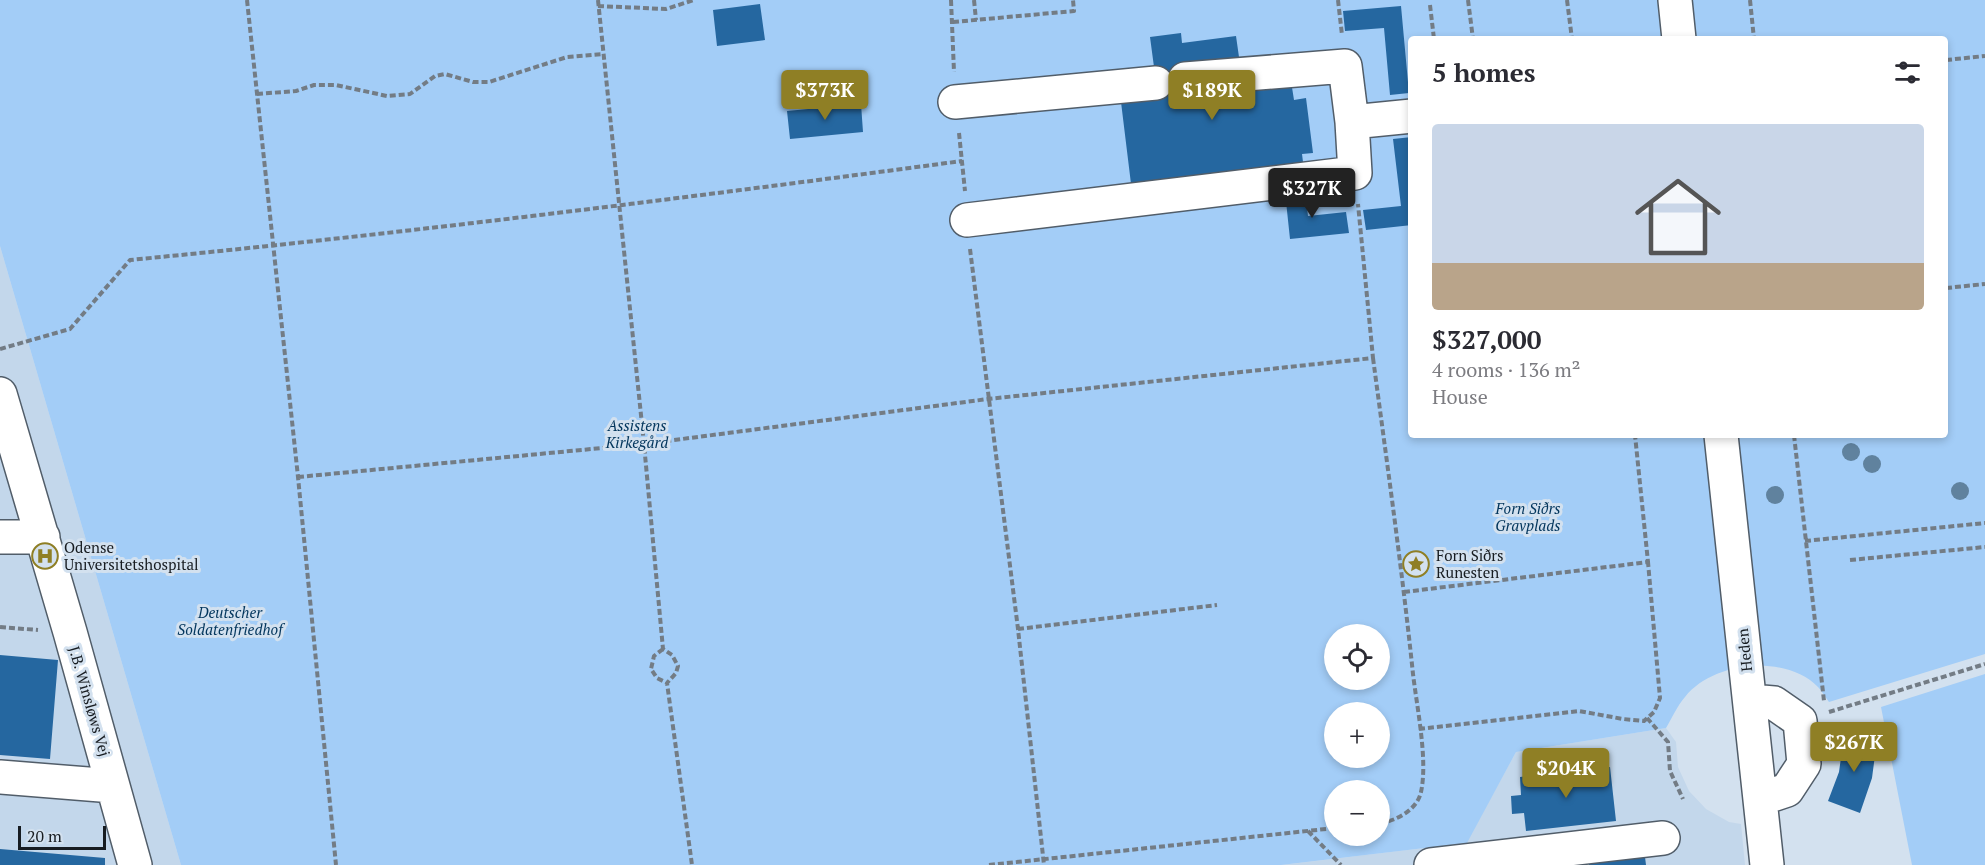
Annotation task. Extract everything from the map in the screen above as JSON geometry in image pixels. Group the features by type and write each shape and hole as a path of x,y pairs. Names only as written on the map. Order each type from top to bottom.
{"street":[{"path":"1675,0 1679,36"},
{"path":"955,102 1345,66 1352,122 1355,173 967,220"},
{"path":"1352,122 1408,116"},
{"name":"J.B. Winsløws Vej","path":"0,393 135,865"},
{"name":"Heden","path":"1721,438 1767,865"},
{"path":"0,537 43,537"},
{"path":"1750,701 1774,703 1800,721 1804,764 1787,790 1760,799"},
{"path":"0,777 113,786"},
{"path":"1431,865 1663,837"}],"path":[{"path":"247,0 298,477 336,865"},
{"path":"597,0 620,206 663,649"},
{"path":"598,6 666,9 694,0"},
{"path":"951,0 955,102 967,220 1018,629 1044,865"},
{"path":"974,0 976,20"},
{"path":"953,22 1074,10 1073,0"},
{"path":"1468,0 1473,36"},
{"path":"1568,0 1572,36"},
{"path":"1750,0 1754,36"},
{"path":"1430,5 1434,36"},
{"path":"257,94 296,91 314,85 336,85 387,96 410,94 435,76 445,74 473,82 489,82 567,57 603,54"},
{"path":"1948,60 1985,56"},
{"path":"0,349 70,329 130,260 620,206 962,161"},
{"path":"1355,173 1372,358 1404,592 1423,762 1421,794 1413,807 1390,822"},
{"path":"1948,288 1985,284"},
{"path":"298,477 644,444 988,399 1372,358"},
{"path":"1419,729 1580,711 1644,721 1654,712 1660,698 1635,438"},
{"path":"1794,438 1824,702"},
{"path":"1805,541 1985,523"},
{"path":"1850,560 1985,546"},
{"path":"1404,592 1648,562"},
{"path":"1018,629 1216,605"},
{"path":"663,649 672,655 678,666 676,673 667,683 692,865"},
{"path":"663,649 654,657 651,669 657,678 667,683"},
{"path":"1825,713 1985,664"},
{"path":"1647,718 1668,742 1670,771 1683,799"},
{"path":"990,865 1324,829"},
{"path":"1308,831 1341,865"}],"shaded area":[{"name":"Odense Universitetshospital","path":"0,246 181,865 0,865"},
{"path":"1666,728 1676,742 1678,767 1689,791 1706,809 1729,822 1741,824 1745,865 1282,865 1466,843 1516,752"}],"green space":[{"name":"Assistens Kirkegård","path":"0,0 1985,0 1985,654 1829,702 1818,687 1804,676 1788,670 1769,666 1731,669 1697,685 1682,701 1666,728 1516,752 1467,843 1281,865 181,865 0,246"},
{"path":"1985,674 1985,865 1912,865 1881,707"}],"building":[{"path":"760,4 765,40 717,46 713,10"},
{"path":"1401,6 1408,93 1390,95 1384,28 1345,31 1343,11"},
{"path":"1181,33 1182,43 1236,36 1239,57 1183,64 1291,81 1294,100 1306,98 1313,153 1302,154 1304,170 1132,192 1121,102 1158,97 1150,37"},
{"path":"861,104 863,132 790,139 787,111"},
{"path":"1408,137 1408,225 1366,230 1363,210 1401,206 1393,139"},
{"path":"1305,190 1308,216 1346,212 1349,233 1290,239 1285,192"},
{"path":"0,655 58,660 50,759 0,755"},
{"path":"1844,736 1877,740 1872,778 1860,813 1828,801 1839,772"},
{"path":"1610,767 1616,821 1526,831 1524,813 1512,814 1511,796 1521,795 1520,777"},
{"path":"0,849 105,858 105,865 0,865"},
{"path":"1645,857 1646,865 1589,865 1589,863"}],"place":[{"name":"Odense Universitetshospital","path":"45,556"},
{"name":"Forn Siðrs Runesten","path":"1416,564"}],"park label":[{"name":"Forn Siðrs Gravplads","path":"1528,516"},
{"name":"Deutscher Soldatenfriedhof","path":"230,620"}]}
